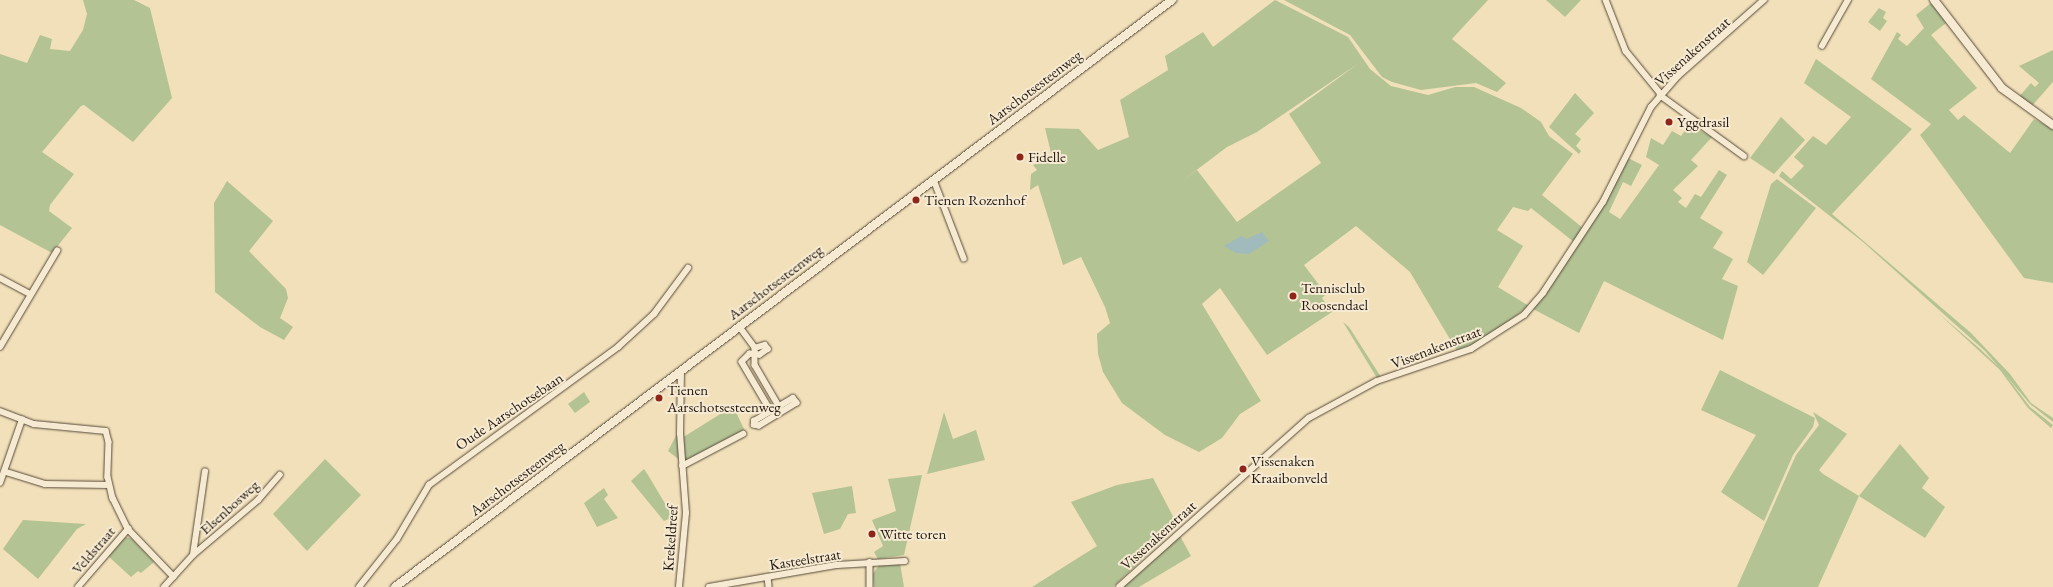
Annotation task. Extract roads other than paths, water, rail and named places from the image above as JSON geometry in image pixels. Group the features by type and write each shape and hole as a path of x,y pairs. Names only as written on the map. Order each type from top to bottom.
{"main road":[{"name":"Aarschotsesteenweg","path":"395,587 1172,0"},
{"path":"1934,0 2002,88 2053,126"}],"street":[{"path":"1606,0 1626,51 1661,94 1744,156"},
{"name":"Vissenakenstraat","path":"1119,587 1308,418 1377,382 1471,349 1524,315 1543,293 1603,202 1641,123 1661,94 1764,0"},
{"path":"1822,46 1848,0"},
{"path":"934,180 964,258"},
{"path":"0,346 57,251"},
{"name":"Oude Aarschotsebaan","path":"359,587 397,539 429,485 618,347 654,314 688,268"},
{"path":"0,278 30,294"},
{"path":"740,326 755,351 755,365 780,406"},
{"path":"755,351 742,362 771,410"},
{"name":"Krekeldreef","path":"679,587 686,513 682,466 681,371"},
{"path":"797,399 797,403 771,419 754,425 754,421 780,406 797,399"},
{"path":"0,412 22,420 106,431 109,442 109,485 128,529 174,577"},
{"path":"0,483 6,472 22,420"},
{"path":"682,466 743,434"},
{"path":"6,472 45,484 109,485"},
{"path":"193,556 206,472"},
{"name":"Elsenbosweg","path":"167,586 193,556 253,505 280,475"},
{"name":"Veldstraat","path":"78,587 128,529"},
{"name":"Kasteelstraat","path":"709,587 870,562 905,561"},
{"path":"870,562 870,587"},
{"path":"768,577 769,587"}],"water":[{"path":"1262,232 1269,241 1249,254 1236,253 1224,246 1241,236 1247,239"}],"place":[{"name":"Yggdrasil","path":"1669,122"},
{"name":"Fidelle","path":"1020,157"},
{"name":"Tienen Rozenhof","path":"916,200"},
{"name":"Tennisclub Roosendael","path":"1293,296"},
{"name":"Tienen Aarschotsesteenweg","path":"659,398"},
{"name":"Vissenaken Kraaibonveld","path":"1243,469"},
{"name":"Witte toren","path":"872,534"}]}
